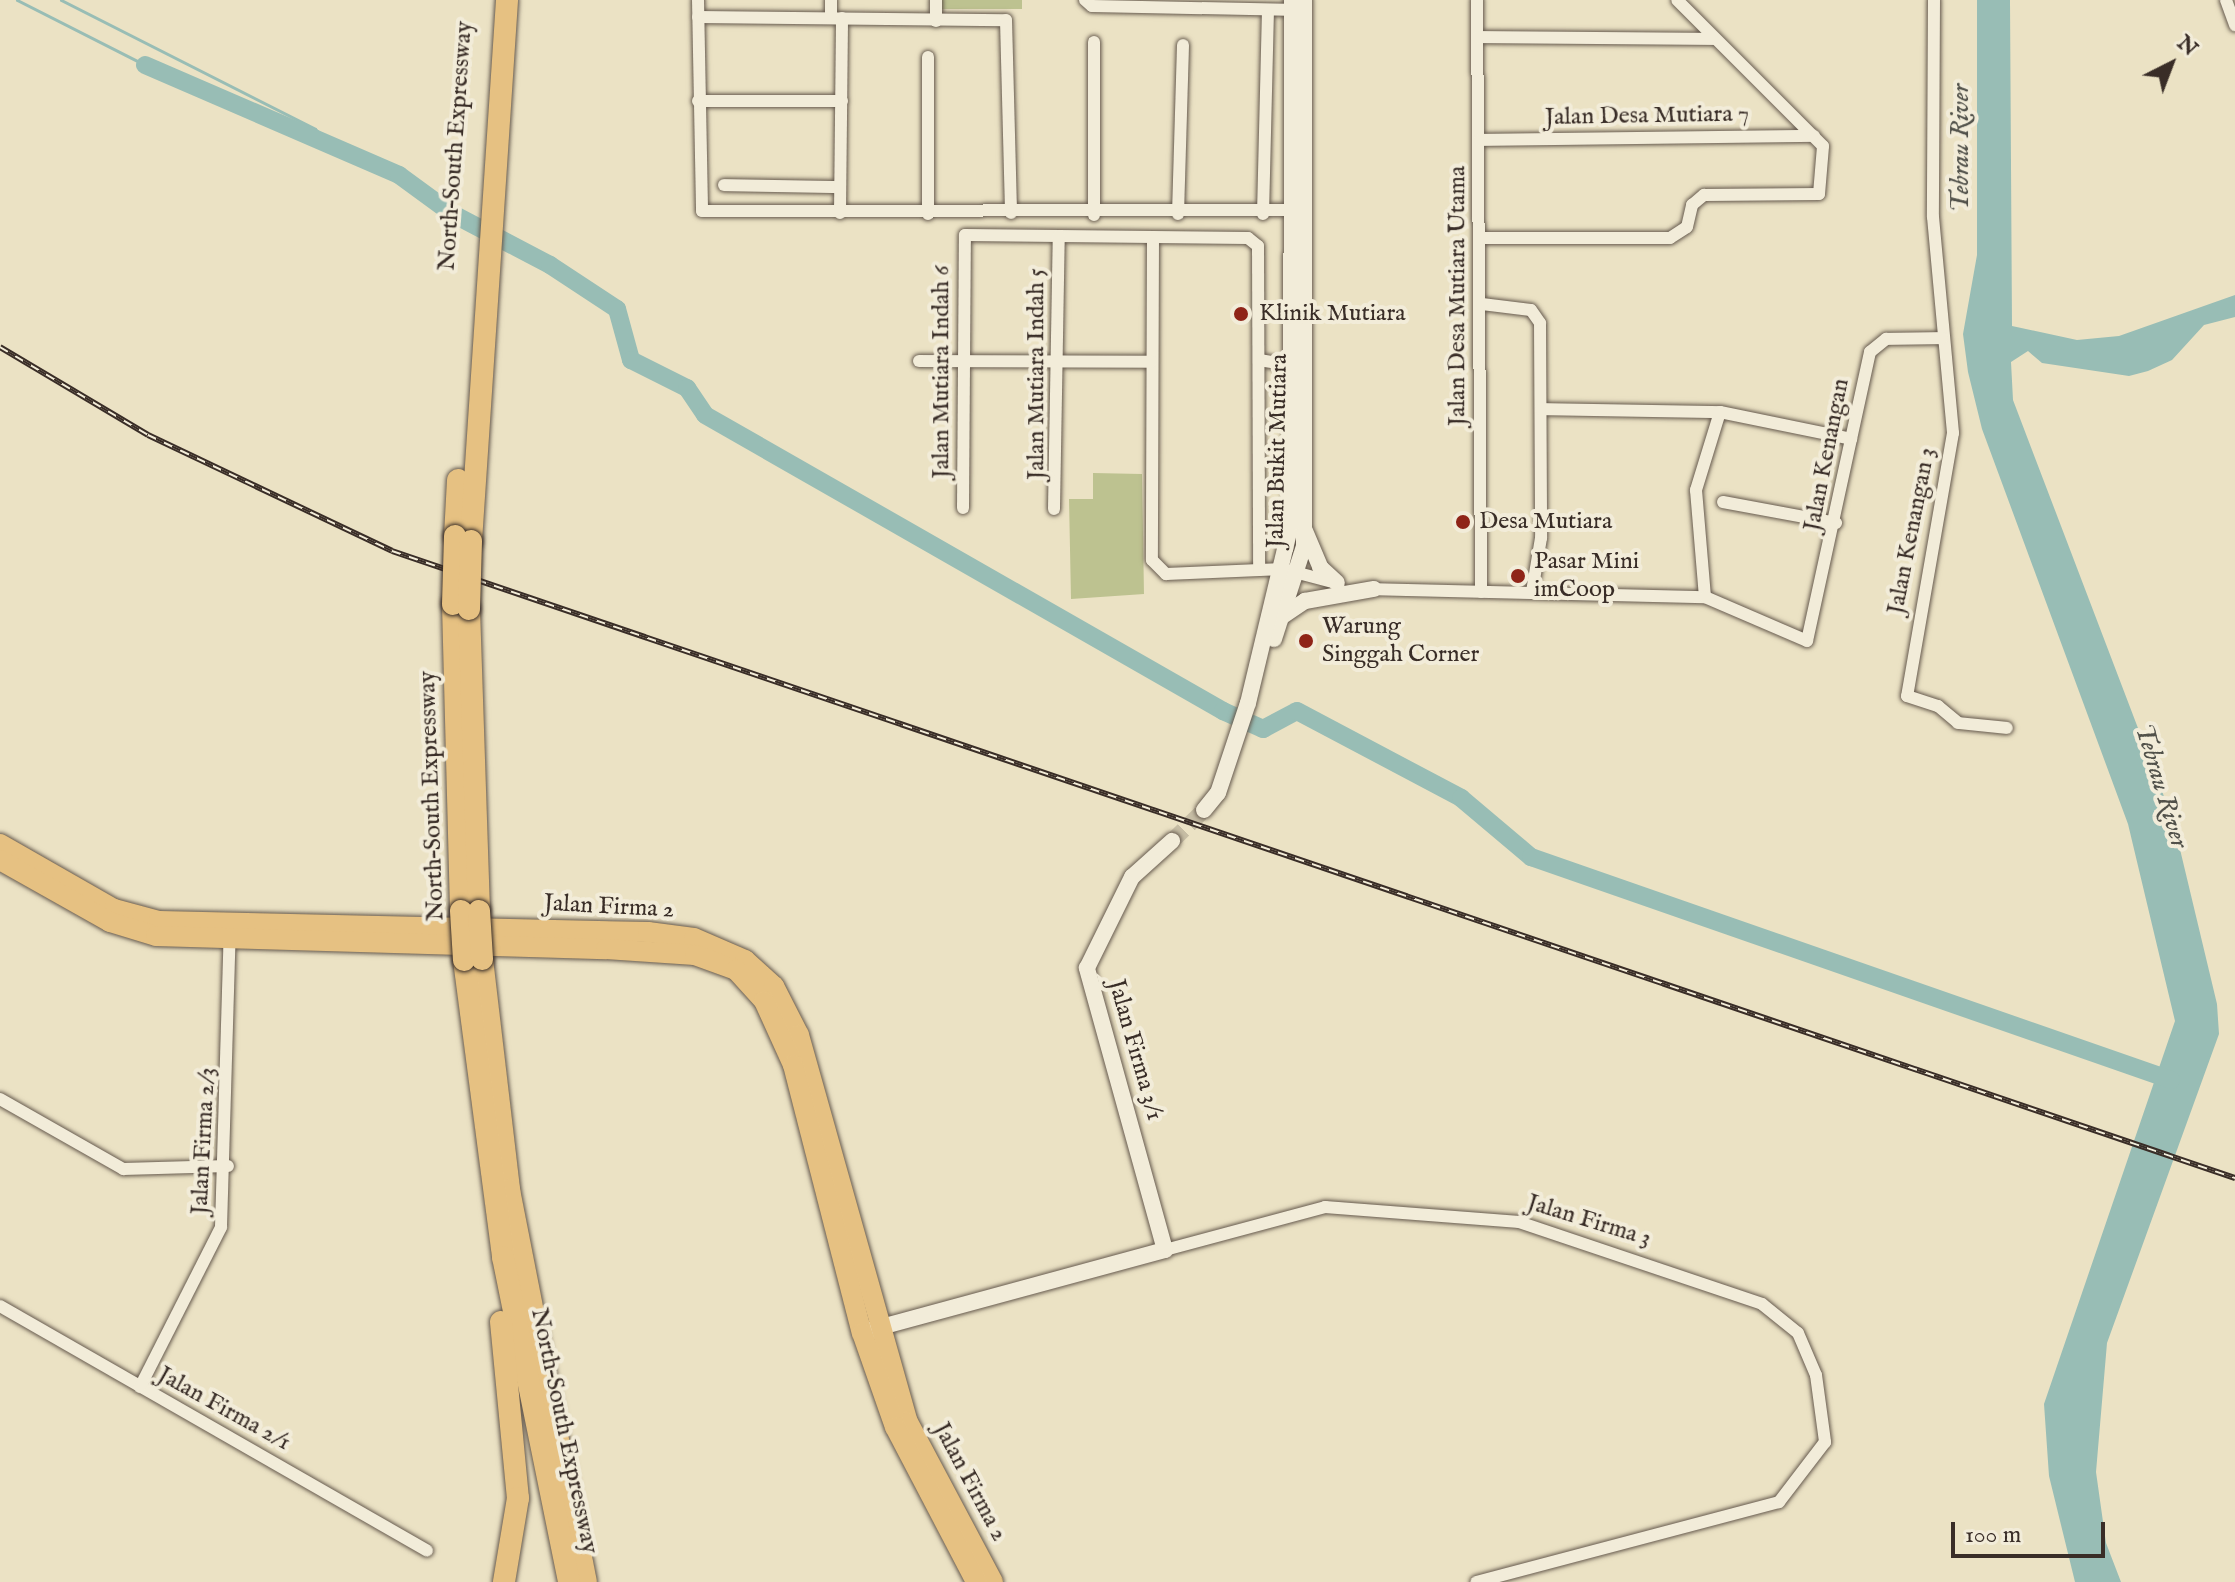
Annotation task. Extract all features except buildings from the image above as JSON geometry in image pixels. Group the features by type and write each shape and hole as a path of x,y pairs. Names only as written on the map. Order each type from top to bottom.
{"highway":[{"name":"North–South Expressway","path":"485,211 493,0"},
{"name":"North–South Expressway","path":"507,0 485,211 463,539 461,607 470,911 486,1143 533,1424 569,1582"},
{"name":"North–South Expressway","path":"473,960 509,1190 586,1582"},
{"path":"486,1143 479,1167 518,1498 504,1582"}],"main road":[{"name":"Jalan Firma 2","path":"0,844 114,909 230,934"},
{"name":"Jalan Firma 2","path":"0,860 132,931 230,934 648,932 694,938 745,960 774,986 799,1035 895,1427 976,1582"},
{"name":"Jalan Firma 2","path":"872,1330 908,1422 993,1582"}],"street":[{"path":"698,0 702,211 1291,215"},
{"path":"831,0 836,18 842,101 840,213"},
{"path":"936,0 936,21"},
{"name":"Jalan Desa Mutiara Utama","path":"1477,0 1482,304 1481,592"},
{"path":"1481,238 1670,238 1687,227 1692,205 1704,195 1819,194 1823,146 1677,0"},
{"path":"1934,0 1933,217 1942,338"},
{"path":"2226,0 2235,25"},
{"path":"1089,3 1268,10 1298,5"},
{"name":"Jalan Bukit Mutiara","path":"1289,571 1304,530 1306,186 1298,5"},
{"name":"Jalan Bukit Mutiara","path":"1248,703 1281,617 1289,571 1293,333 1291,215 1298,5"},
{"path":"1263,214 1268,10"},
{"path":"698,17 1006,20 1011,213"},
{"path":"1478,37 1715,39"},
{"path":"1094,42 1094,215"},
{"path":"1178,214 1183,45"},
{"path":"928,57 928,214"},
{"path":"698,101 842,101"},
{"name":"Jalan Desa Mutiara 7","path":"1480,140 1814,136"},
{"path":"724,185 840,187"},
{"path":"1291,215 1306,186"},
{"path":"1291,215 1306,244"},
{"name":"Jalan Mutiara Indah 6","path":"963,508 967,361 965,235 1059,236"},
{"path":"1059,236 1255,240 1265,360 1259,570"},
{"name":"Jalan Mutiara Indah 5","path":"1054,509 1059,236"},
{"path":"1153,237 1152,560 1166,574 1289,571 1374,589 1705,597 1696,490 1720,412"},
{"path":"1482,304 1536,315 1541,409 1541,538 1532,592"},
{"path":"1265,360 1293,333"},
{"name":"Jalan Kenangan","path":"1705,597 1807,641 1836,523 1870,352 1886,339 1942,338"},
{"name":"Jalan Kenangan 3","path":"1942,338 1953,433 1907,693 1941,708 1958,723 2007,728"},
{"path":"1265,360 1291,389"},
{"path":"919,361 1151,362"},
{"path":"1541,409 1720,412 1851,439"},
{"path":"1723,502 1836,523"},
{"path":"1304,530 1320,567 1337,583"},
{"path":"1204,810 1236,740 1289,571"},
{"path":"1281,617 1305,601 1374,589"},
{"name":"Jalan Firma 3/1","path":"1165,1250 1087,968 1132,877 1172,841"},
{"name":"Jalan Firma 2/3","path":"140,1387 215,1245 228,1166 230,934"},
{"path":"0,1099 123,1169 228,1166"},
{"name":"Jalan Firma 3","path":"872,1330 1325,1207 1519,1222 1762,1304 1798,1333 1816,1375 1825,1442 1779,1502 1476,1582"},
{"name":"Jalan Firma 2/1","path":"0,1306 427,1551"}],"green space":[{"path":"940,0 1022,0 1022,9 940,9"},
{"path":"1093,473 1142,474 1144,594 1071,599 1069,499 1093,499"}],"water":[{"path":"1977,0 2010,0 2012,326 2077,340 2119,336 2235,295 2235,317 2204,325 2172,360 2148,371 2129,376 2042,363 2028,351 2011,362 2013,400 2173,820 2217,1004 2219,1034 2107,1343 2096,1472 2106,1543 2121,1582 2075,1582 2049,1476 2044,1404 2175,1021 2128,824 1982,429 1968,372 1963,334 1977,255"}],"waterway":[{"path":"17,0 145,65"},
{"path":"61,0 315,129 336,148"},
{"path":"145,65 399,175 451,213 550,265 617,309 631,360 687,388 705,415 1223,711 1263,729 1297,711 1461,798 1531,857 2171,1080"}],"tunnel":[{"path":"1172,841 1204,810"}],"railway":[{"path":"0,347 148,435 392,551 2235,1178"}],"place":[{"name":"Klinik Mutiara","path":"1241,314"},
{"name":"Desa Mutiara","path":"1463,522"},
{"name":"Pasar Mini imCoop","path":"1518,576"},
{"name":"Warung Singgah Corner","path":"1306,641"}],"water label":[{"name":"Tebrau River","path":"1961,148"},
{"name":"Tebrau River","path":"2161,786"}]}
